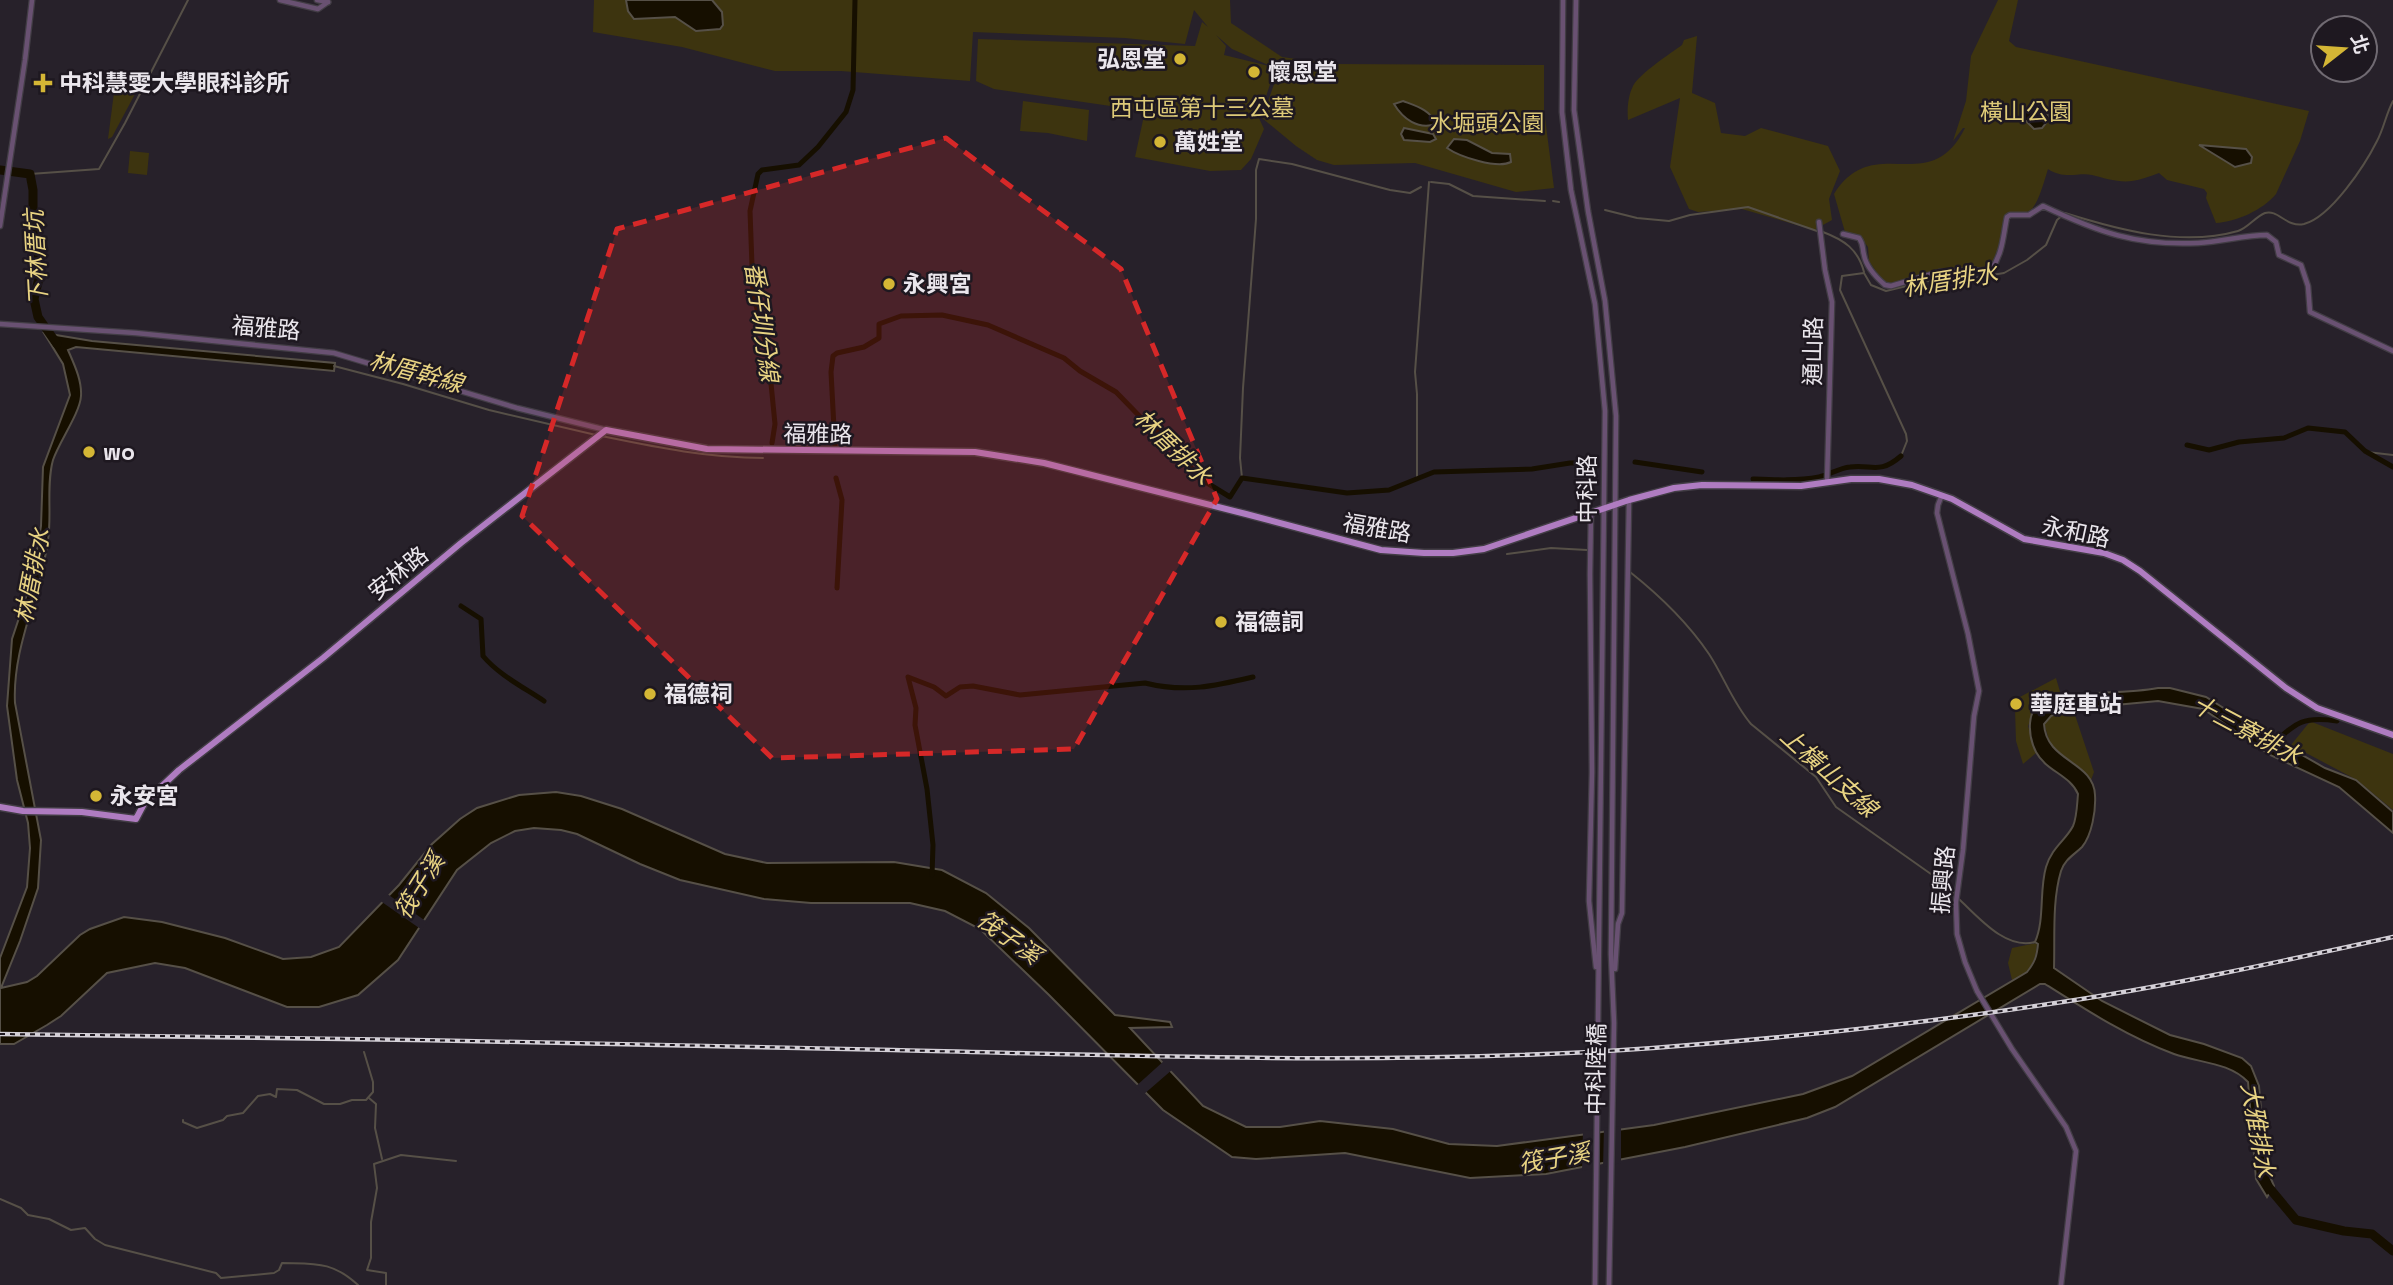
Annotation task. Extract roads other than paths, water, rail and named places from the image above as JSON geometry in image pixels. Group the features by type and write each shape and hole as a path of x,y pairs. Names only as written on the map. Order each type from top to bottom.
{"main road":[{"name":"福雅路","path":"601,434 707,449 975,452 1044,463 1381,550 1405,552 1472,551 1498,545 1629,500"},
{"name":"安林路","path":"0,807 23,811 82,812 134,819 145,802 161,786 601,434"},
{"name":"永和路","path":"1629,500 1674,488 1702,485 1792,486 1851,479 1880,479 1912,485 1968,506 2024,539 2104,553 2123,560 2286,688 2317,708 2393,736"}],"street":[{"path":"0,226 32,0"},
{"path":"281,0 318,9 328,2 317,0"},
{"name":"中科路","path":"1563,0 1562,112 1572,190 1595,304 1605,411 1598,982"},
{"name":"中科路","path":"1576,0 1574,110 1611,349 1616,416 1611,954 1614,980"},
{"path":"1843,234 1859,238 1869,267 1885,285 1891,286 1939,272 1991,270 1997,262 2004,239 2007,217 2029,215 2043,206 2115,236 2157,243 2199,243 2267,235 2276,242 2279,255 2301,265 2308,286 2310,312 2393,351"},
{"name":"通山路","path":"1819,222 1832,302 1827,482"},
{"name":"福雅路","path":"0,324 136,333 334,352 601,434"},
{"name":"振興路","path":"1942,495 1937,513 1968,634 1979,691 1974,716 1956,902 1957,934 1977,991 2012,1049 2066,1126 2076,1151 2062,1285"},
{"name":"中科路","path":"1614,980 1618,924 1622,912 1629,500"},
{"name":"中科路","path":"1591,513 1590,919 1598,982"},
{"name":"中科陸橋","path":"1608,1285 1614,980"},
{"name":"中科陸橋","path":"1595,1285 1598,982"}],"water":[{"path":"626,0 712,0 722,12 723,25 720,29 696,31 675,17 634,19 628,11"},
{"path":"1403,101 1427,112 1436,124 1423,126 1406,119 1394,104"},
{"path":"2030,105 2042,106 2050,118 2042,128 2034,129 2021,116"},
{"path":"1404,128 1433,134 1436,139 1430,142 1404,140 1401,134"},
{"path":"1454,139 1467,140 1492,153 1510,154 1511,162 1488,163 1461,155 1447,148"},
{"path":"2199,145 2246,149 2252,157 2251,163 2235,167"},
{"path":"44,333 92,341 335,363 334,371 76,347 68,350 79,378 80,403 53,460 48,540 22,641 15,682 15,703 41,840 38,888 1,988 27,982 37,976 80,935 124,917 162,922 225,938 283,959 311,957 339,947 399,885 432,844 460,819 477,808 519,795 556,792 581,796 622,809 725,854 767,863 894,862 942,870 986,893 1029,928 1115,1015 1170,1022 1172,1027 1130,1028 1203,1106 1246,1127 1280,1127 1320,1121 1393,1129 1449,1144 1497,1146 1654,1125 1803,1094 1852,1076 2027,972 2037,952 2038,944 2035,942 2040,924 2046,867 2052,854 2073,826 2077,806 2078,794 2074,788 2040,758 2031,738 2030,723 2034,709 2050,697 2170,688 2206,697 2325,768 2356,780 2393,812 2393,833 2339,787 2270,755 2203,709 2158,701 2062,710 2044,724 2047,737 2053,746 2087,775 2093,784 2095,795 2091,829 2082,847 2065,863 2058,883 2054,968 2102,1001 2170,1035 2242,1058 2251,1066 2259,1086 2266,1167 2274,1186 2267,1197 2256,1179 2248,1082 2232,1070 2174,1054 2140,1040 2045,984 2040,984 1835,1107 1807,1118 1685,1147 1546,1174 1470,1178 1345,1153 1256,1159 1232,1157 1163,1110 980,929 945,911 910,903 811,903 764,899 680,880 577,834 534,828 515,831 491,843 457,870 398,960 358,995 319,1007 287,1007 185,968 155,963 107,973 61,1016 14,1044 0,1044 0,958 27,887 30,848 7,706 12,639 33,576 41,526 43,467 70,395 63,364"}],"waterway":[{"name":"下林厝坑","path":"30,174 99,169 188,0"},
{"name":"番仔圳分線","path":"772,443 775,424 768,353 753,293 750,211 758,174 762,170 799,165 818,147 846,112 853,90 855,0"},
{"name":"林厝排水","path":"1901,456 1907,441 1906,434 1840,290 1842,276 1864,273 1871,285 1886,291 1944,277 1974,278 2004,273 2046,245 2057,220 2065,213 2129,230 2173,237 2217,236 2238,231 2270,212 2298,225 2304,224 2336,201 2356,176 2377,141 2393,101"},
{"path":"1242,478 1240,458 1243,388 1256,219 1256,170 1259,159 1292,164 1390,190 1410,193 1421,187"},
{"name":"下林厝坑","path":"0,170 30,174 33,190 33,229 39,259 39,278 34,299 38,317 57,344"},
{"path":"1417,479 1415,372 1429,182"},
{"path":"1431,182 1449,184 1473,196 1545,201"},
{"path":"1553,201 1559,202"},
{"path":"1605,210 1637,218 1669,221 1690,215 1748,207 1817,231"},
{"path":"1823,232 1849,246 1858,257 1864,272"},
{"name":"林厝排水","path":"835,447 831,372 833,356 864,347 879,338 879,324 901,316 942,315 988,325 1064,358 1080,371 1116,392 1151,428 1165,435 1199,478 1230,497 1242,478 1347,493 1389,490 1434,472 1532,469 1588,463"},
{"name":"林厝幹線","path":"334,366 489,410 596,435"},
{"path":"2187,445 2209,450 2239,442 2284,438 2308,428 2345,432 2365,451 2393,467"},
{"name":"林厝幹線","path":"601,436 701,454 763,458"},
{"path":"2367,452 2393,455"},
{"name":"林厝排水","path":"1753,479 1795,480 1819,477 1858,466 1881,467 1901,456"},
{"name":"林厝排水","path":"1635,462 1702,472"},
{"path":"836,478 842,500 837,588"},
{"name":"上橫山支線","path":"1507,554 1551,548 1587,550"},
{"name":"上橫山支線","path":"1630,572 1692,631 1751,724 1816,777 1836,807 1938,879 1955,895"},
{"path":"461,606 481,619 483,656 489,663 544,701"},
{"path":"932,875 933,845 927,789 915,725 916,708 908,677 934,687 946,696 960,687 973,686 1020,695 1145,683 1173,688 1200,687 1253,677"},
{"name":"十三寮排水","path":"2273,744 2301,722 2316,719 2337,721"},
{"name":"上橫山支線","path":"1959,899 2003,937 2024,943 2035,942"},
{"path":"183,1120 197,1128 223,1120 227,1116 243,1113 258,1096 270,1094 276,1097 277,1089 297,1090 324,1104 366,1100 373,1092 373,1082 364,1052"},
{"path":"369,1098 376,1104 375,1128 382,1159"},
{"path":"386,1285 386,1273 367,1270 371,1258 371,1222 377,1188 374,1164 401,1155 456,1161"},
{"name":"大雅排水","path":"2266,1184 2296,1220 2344,1231 2372,1234 2393,1251"},
{"path":"0,1199 21,1208 28,1215 49,1219 71,1230 85,1228 105,1245 216,1273 221,1278 274,1273 282,1263 304,1263 331,1268 358,1285"}],"railway":[{"path":"0,1034 446,1040 1273,1058 1558,1054 1753,1040 2000,1011 2179,982 2393,937"}],"place":[{"name":"弘恩堂","path":"1180,59"},
{"name":"懷恩堂","path":"1254,72"},
{"name":"中科慧雯大學眼科診所","path":"43,83"},
{"name":"萬姓堂","path":"1160,142"},
{"name":"永興宮","path":"889,284"},
{"name":"wo","path":"89,452"},
{"name":"福德詞","path":"1221,622"},
{"name":"福德祠","path":"650,694"},
{"name":"華庭車站","path":"2016,704"},
{"name":"永安宮","path":"96,796"}],"park label":[{"name":"西屯區第十三公墓","path":"1202,108"},
{"name":"橫山公園","path":"2026,112"},
{"name":"水堀頭公園","path":"1487,123"}],"water label":[{"name":"筏子溪","path":"419,886"},
{"name":"筏子溪","path":"1009,937"},
{"name":"筏子溪","path":"1554,1158"}]}
